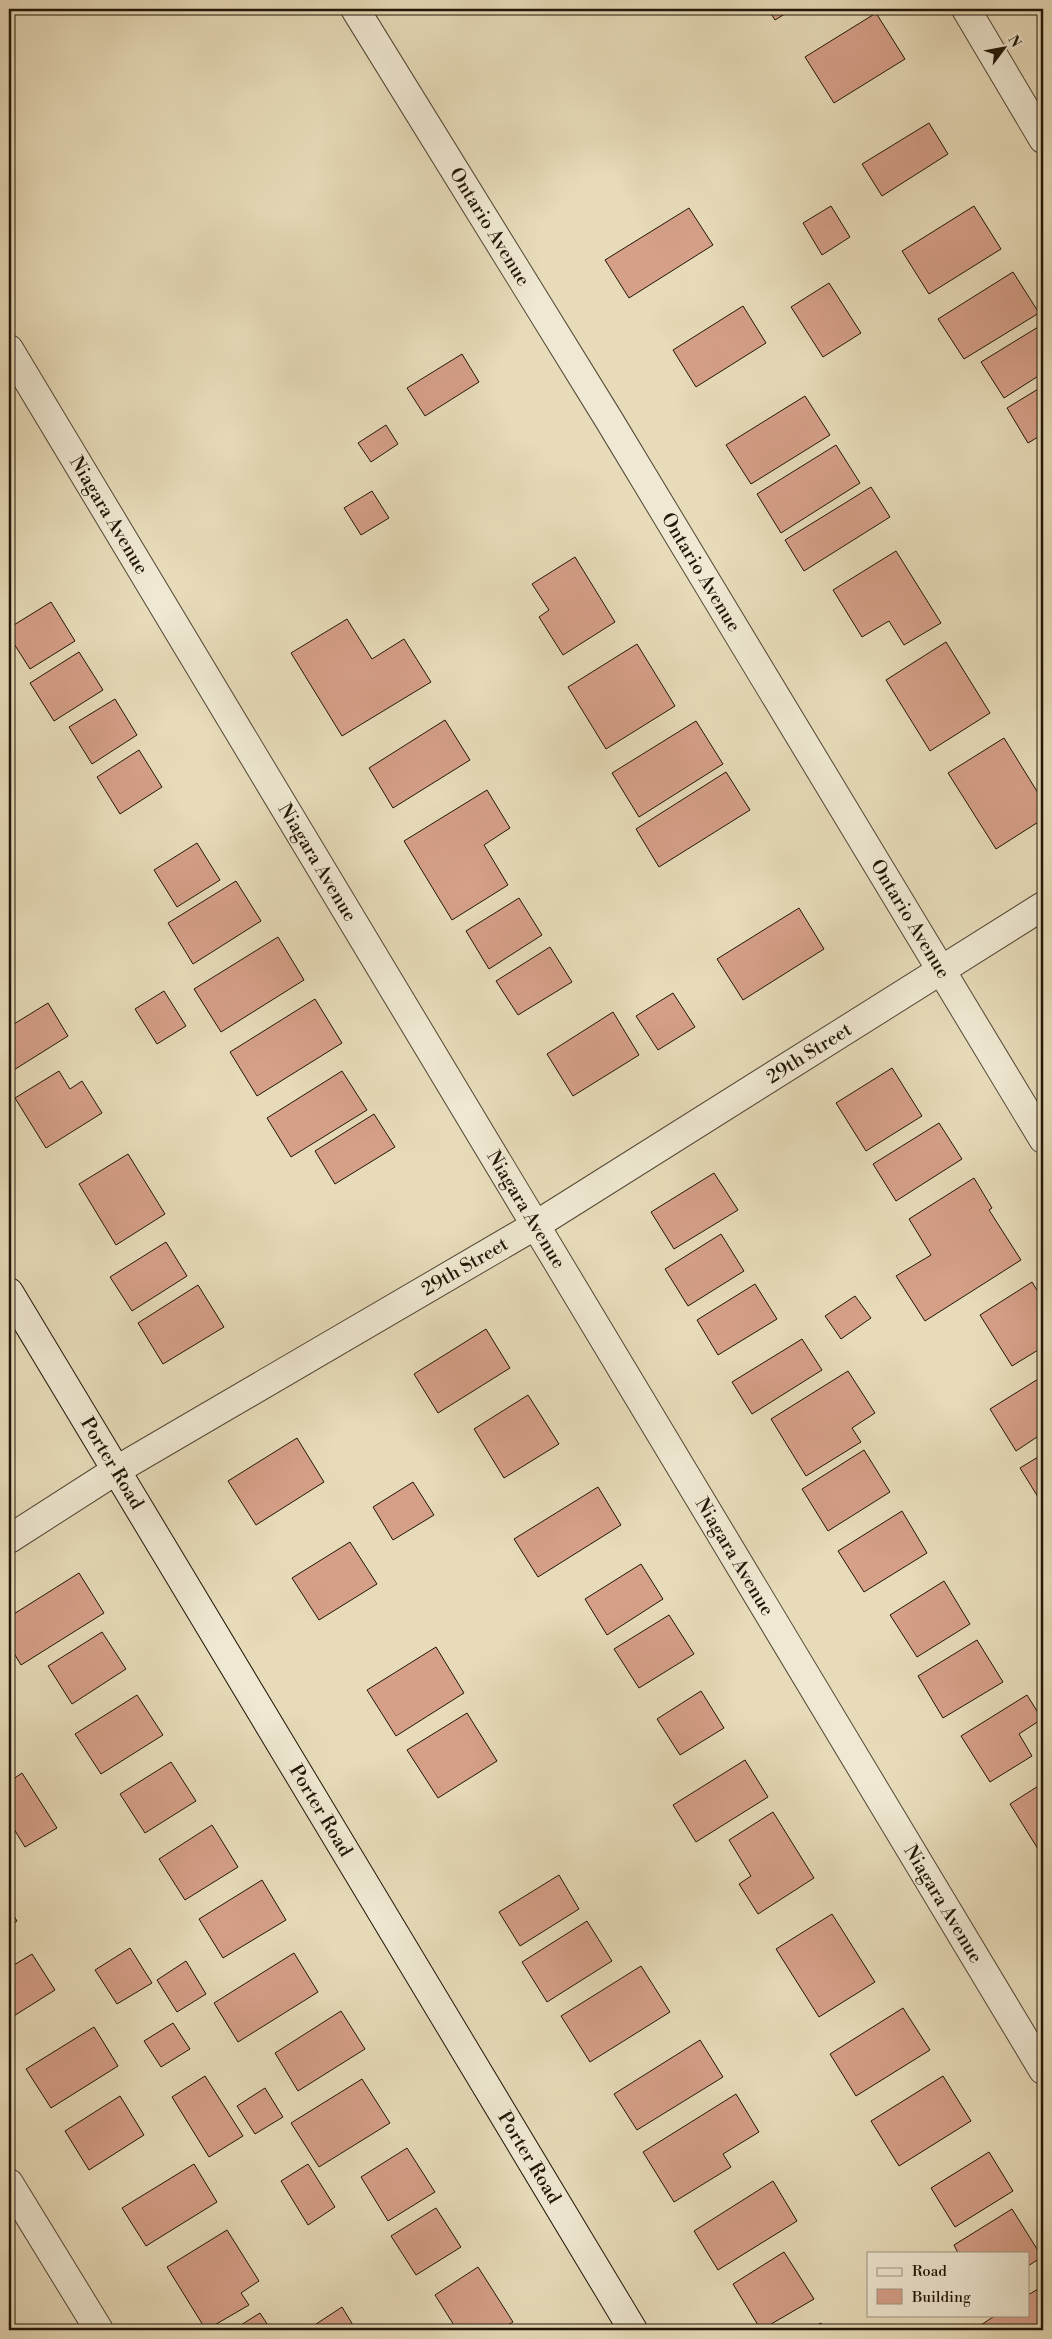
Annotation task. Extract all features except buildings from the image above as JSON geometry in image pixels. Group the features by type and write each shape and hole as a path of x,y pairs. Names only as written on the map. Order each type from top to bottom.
{"street":[{"name":"Ontario Avenue","path":"356,9 609,420 1043,1139"},
{"path":"966,9 1043,139"},
{"name":"Niagara Avenue","path":"9,349 1043,2070"},
{"name":"29th Street","path":"9,1538 115,1471 536,1225 940,969 1043,906"},
{"name":"Porter Road","path":"9,1292 632,2330"},
{"path":"9,2183 99,2330"}]}
